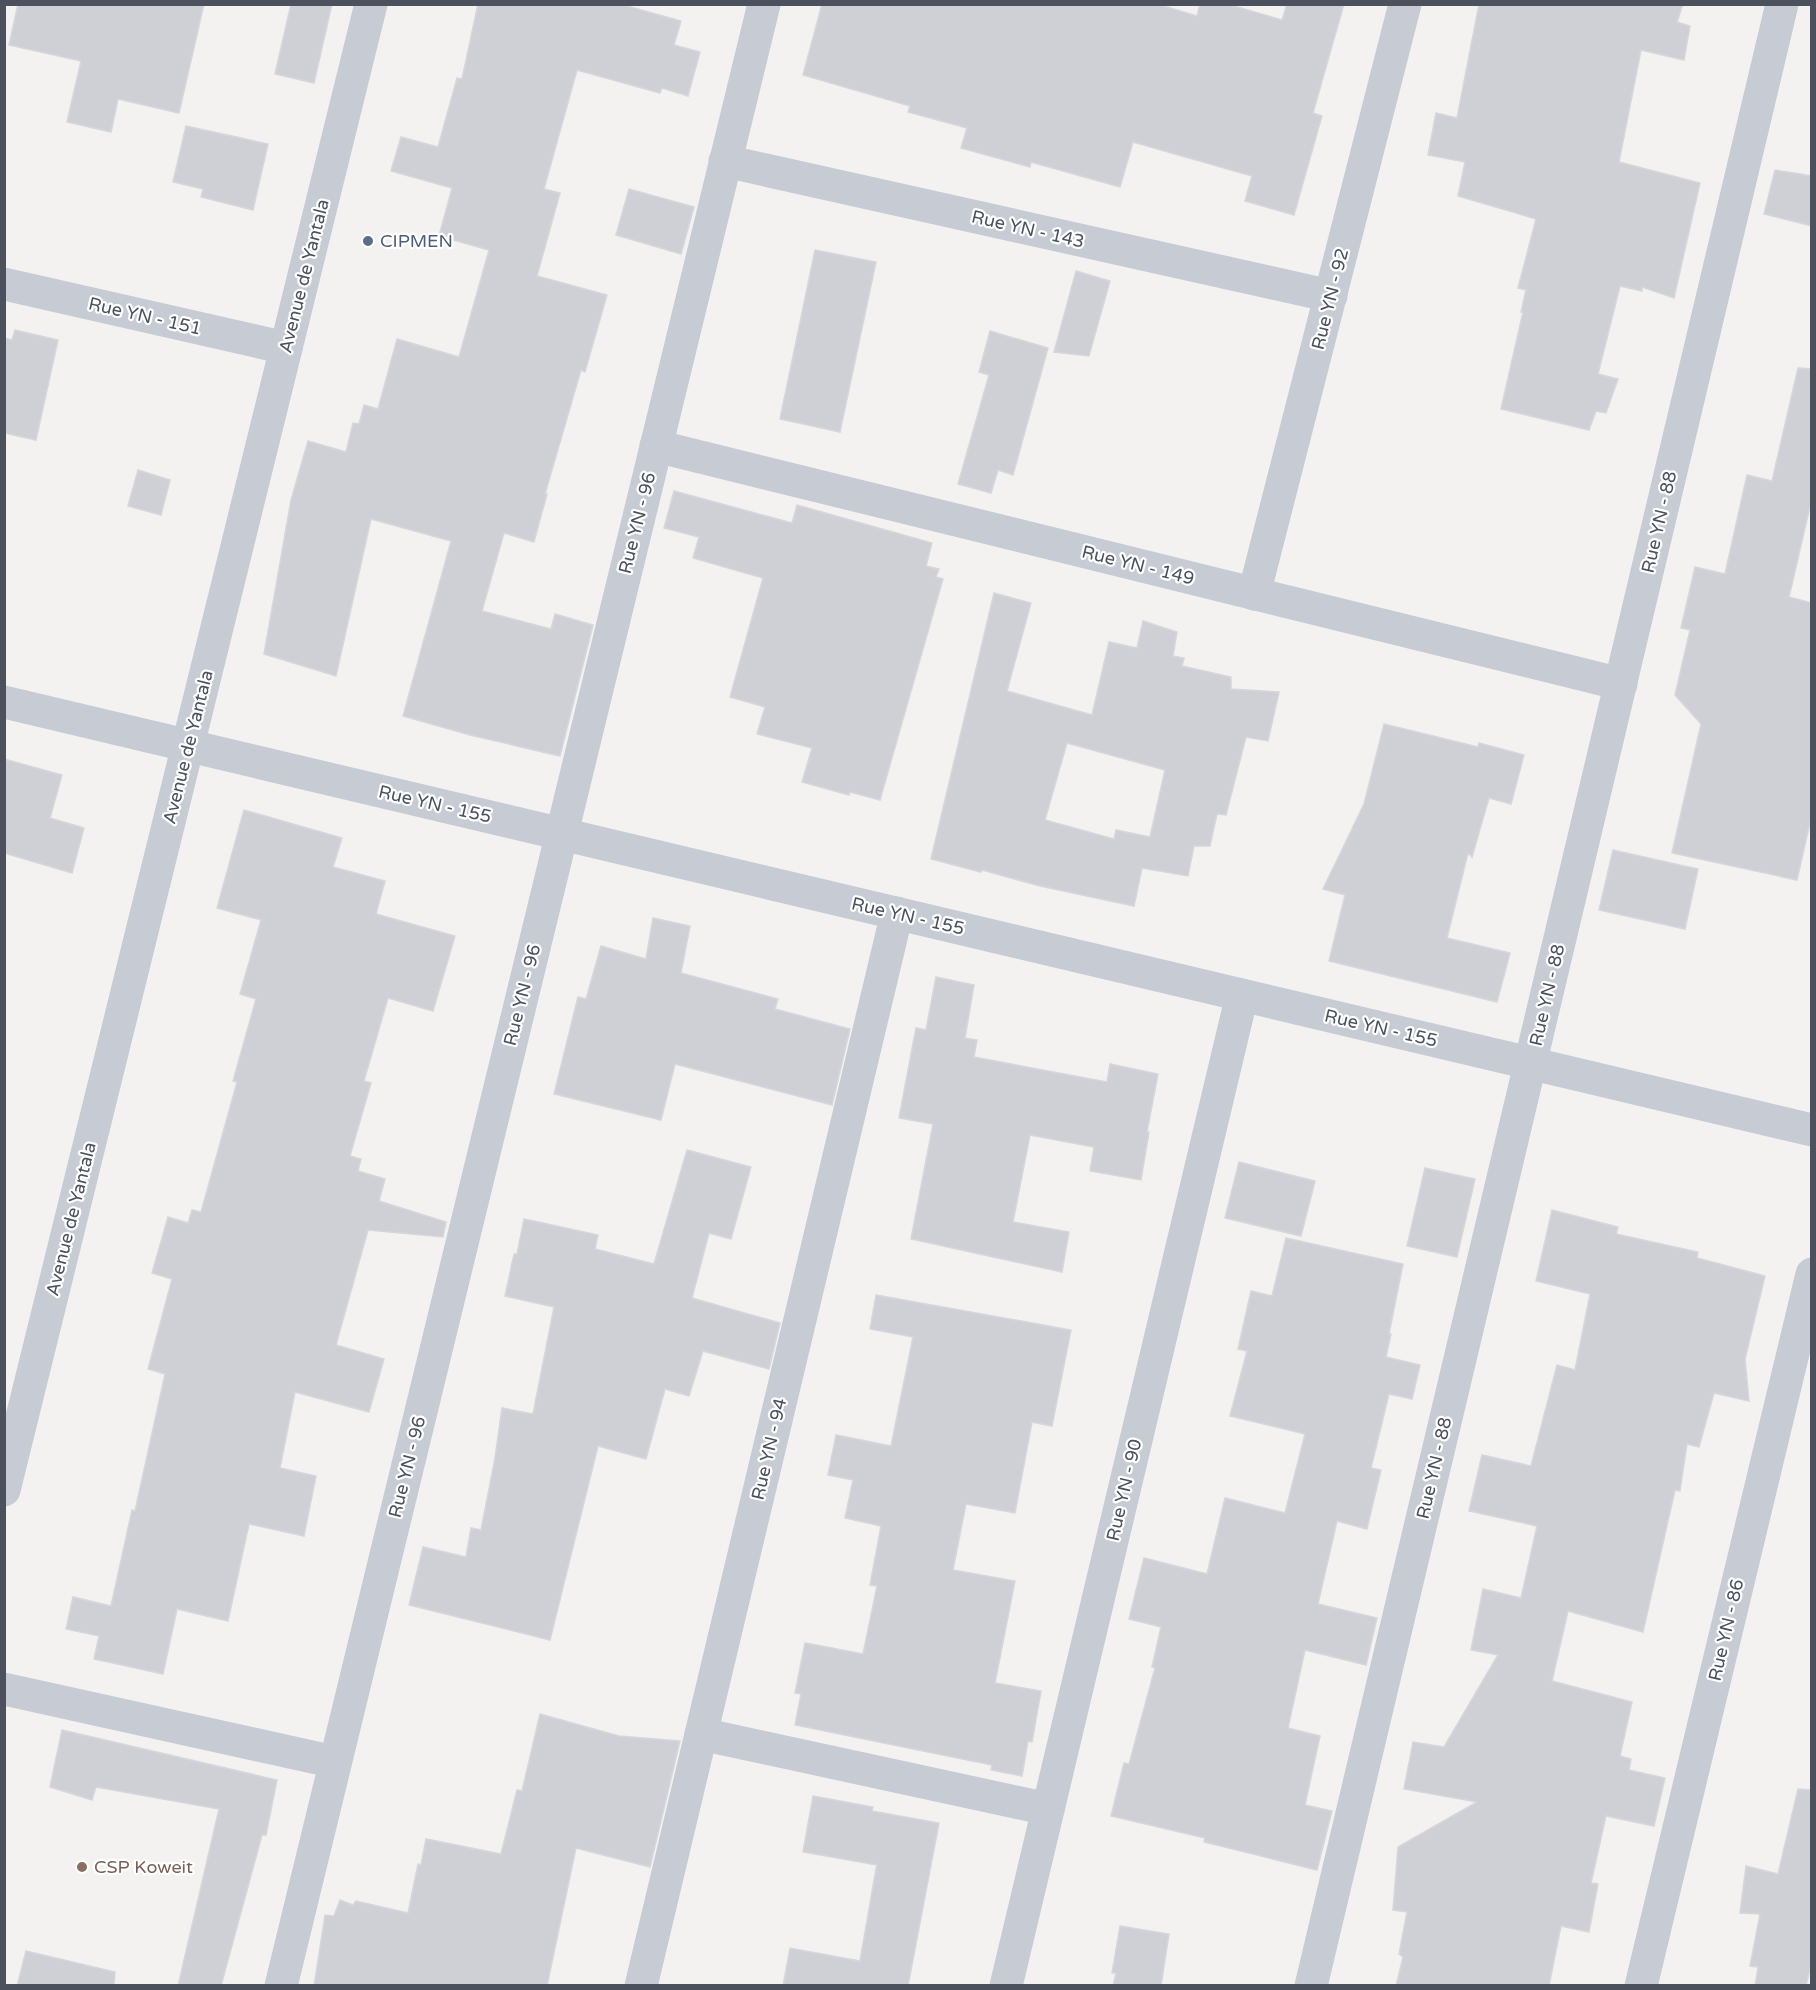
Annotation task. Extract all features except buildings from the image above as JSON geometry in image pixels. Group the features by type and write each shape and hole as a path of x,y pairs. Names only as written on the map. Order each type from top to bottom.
{"street":[{"name":"Avenue de Yantala","path":"4,1490 370,4"},
{"name":"Rue YN - 96","path":"281,1986 764,4"},
{"name":"Rue YN - 92","path":"1254,594 1405,4"},
{"name":"Rue YN - 88","path":"1311,1986 1782,4"},
{"name":"Rue YN - 143","path":"725,161 1331,296"},
{"name":"Rue YN - 151","path":"4,284 286,348"},
{"name":"Rue YN - 149","path":"656,446 1621,684"},
{"name":"Rue YN - 155","path":"4,702 1812,1130"},
{"name":"Rue YN - 94","path":"641,1986 897,913"},
{"name":"Rue YN - 90","path":"1006,1986 1242,995"},
{"name":"Rue YN - 86","path":"1641,1986 1812,1274"},
{"path":"4,1689 335,1762"},
{"path":"701,1734 1048,1809"}],"place":[{"name":"CIPMEN","path":"368,241"},
{"name":"CSP Koweit","path":"82,1867"}]}
